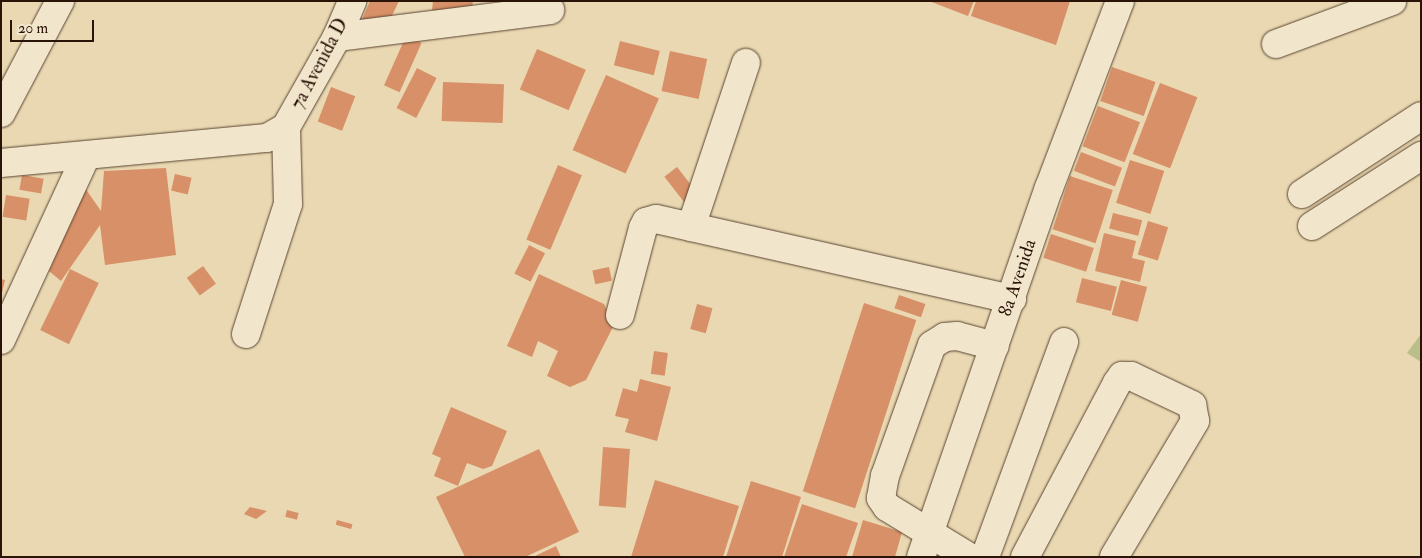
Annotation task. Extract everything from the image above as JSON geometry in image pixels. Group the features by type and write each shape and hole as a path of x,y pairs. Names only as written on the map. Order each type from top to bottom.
{"street":[{"path":"1,113 60,1"},
{"name":"7a Avenida D","path":"286,127 337,37 352,1"},
{"path":"1276,44 1392,1"},
{"name":"8a Avenida","path":"924,545 1118,2"},
{"path":"337,37 550,10"},
{"path":"691,227 746,62"},
{"path":"1302,194 1421,116"},
{"path":"1,164 85,158 267,138 286,127 288,204 246,334"},
{"path":"1312,226 1421,156"},
{"path":"1,340 85,158"},
{"path":"620,315 646,222 656,219 1012,299"},
{"path":"968,557 924,545 887,508 881,498 885,476 932,345 945,336 957,336 995,346"},
{"path":"1001,557 986,557 1064,342"},
{"path":"1025,557 1117,383 1122,376 1131,376 1192,405 1195,421 1114,557"}],"green space":[{"path":"1421,334 1421,362 1407,353"}],"building":[{"path":"370,1 399,1 386,28 357,31"},
{"path":"433,1 473,1 471,15 432,10"},
{"path":"929,1 974,1 968,16"},
{"path":"976,1 1070,1 1056,45 971,16"},
{"path":"406,36 422,43 400,92 384,85"},
{"path":"620,41 660,51 654,75 614,65"},
{"path":"537,49 586,70 569,110 520,90"},
{"path":"670,51 707,59 699,99 661,91"},
{"path":"1112,67 1155,82 1144,116 1100,101"},
{"path":"417,68 437,78 416,118 397,108"},
{"path":"606,75 659,99 626,174 573,150"},
{"path":"443,82 504,84 503,123 442,121"},
{"path":"1160,83 1197,97 1170,168 1133,154"},
{"path":"331,87 355,96 342,131 318,122"},
{"path":"1098,106 1140,122 1125,162 1083,146"},
{"path":"1081,152 1122,168 1115,186 1074,171"},
{"path":"1130,160 1164,171 1150,214 1116,203"},
{"path":"558,165 582,175 550,250 526,240"},
{"path":"677,167 697,193 685,203 664,177"},
{"path":"166,168 176,255 105,265 100,225 61,281 49,271 85,188 101,211 104,171"},
{"path":"175,174 192,178 188,194 171,191"},
{"path":"22,175 44,179 41,194 19,190"},
{"path":"1070,176 1113,190 1095,243 1053,229"},
{"path":"6,195 30,199 26,220 3,217"},
{"path":"1113,213 1142,220 1138,236 1109,229"},
{"path":"1148,221 1168,227 1158,261 1138,254"},
{"path":"1104,233 1136,241 1132,258 1145,261 1140,282 1095,271"},
{"path":"1051,234 1094,248 1086,272 1043,258"},
{"path":"529,245 545,253 531,282 514,274"},
{"path":"203,266 216,284 200,296 187,278"},
{"path":"609,267 612,281 595,284 592,271"},
{"path":"70,269 99,283 69,344 40,330"},
{"path":"539,274 604,304 614,325 586,380 570,387 547,376 558,351 538,341 532,357 507,346"},
{"path":"1082,278 1117,287 1111,311 1076,302"},
{"path":"1,279 5,280 2,293 1,293"},
{"path":"1121,280 1147,287 1138,322 1112,315"},
{"path":"899,295 925,304 921,317 894,308"},
{"path":"864,303 916,320 855,508 803,491"},
{"path":"697,304 712,308 706,333 690,329"},
{"path":"654,351 668,353 665,376 651,374"},
{"path":"640,379 671,387 657,441 625,432 629,419 615,416 623,388 637,392"},
{"path":"451,407 507,431 492,466 483,469 467,463 458,486 434,476 441,458 432,454"},
{"path":"603,447 630,449 626,508 599,506"},
{"path":"539,449 579,532 525,557 465,557 436,497"},
{"path":"655,480 739,506 723,557 631,557"},
{"path":"751,481 801,497 782,557 726,557"},
{"path":"802,504 858,523 846,557 784,557"},
{"path":"250,507 267,511 256,519 244,514"},
{"path":"287,510 299,513 297,520 285,517"},
{"path":"337,520 352,524 351,529 336,525"},
{"path":"863,520 902,532 895,557 852,557"},
{"path":"556,546 561,557 533,557"}]}
